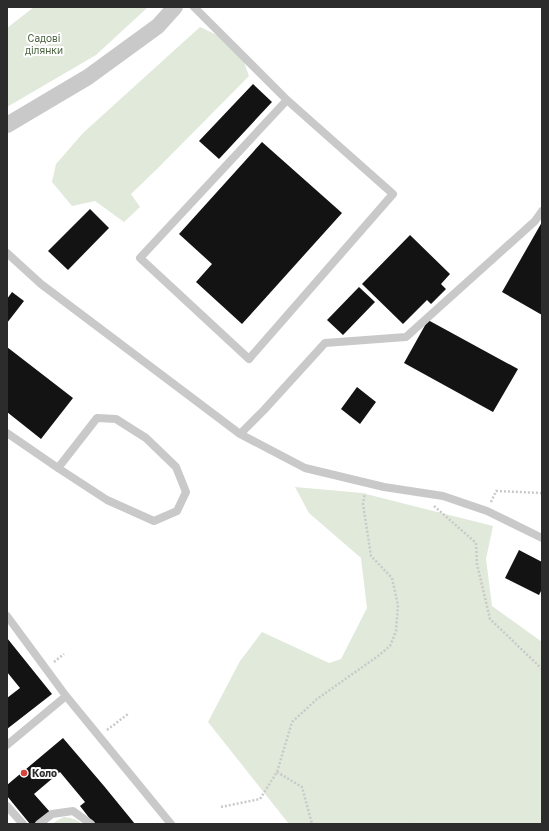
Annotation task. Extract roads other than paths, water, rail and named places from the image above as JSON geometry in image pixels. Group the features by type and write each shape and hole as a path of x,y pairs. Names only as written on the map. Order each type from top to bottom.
{"street":[{"path":"7,125 88,77 158,26 175,7"}],"lane":[{"path":"194,7 287,100 392,194 249,359 140,258 287,100"},
{"path":"240,434 325,343 406,337 535,221 542,212"},
{"path":"7,253 40,284 240,434 305,468 384,487 443,496 487,511 542,538"},
{"path":"7,433 58,468 107,500 154,521 177,511 186,492 176,467 146,438 116,419 97,418 58,468"},
{"path":"7,616 66,696 171,824"},
{"path":"7,744 66,696"},
{"path":"7,806 23,824"},
{"path":"39,824 52,814 73,811 91,824"}],"place":[{"name":"Коло","path":"24,773"}],"park label":[{"name":"Садові ділянки","path":"44,44"}]}
